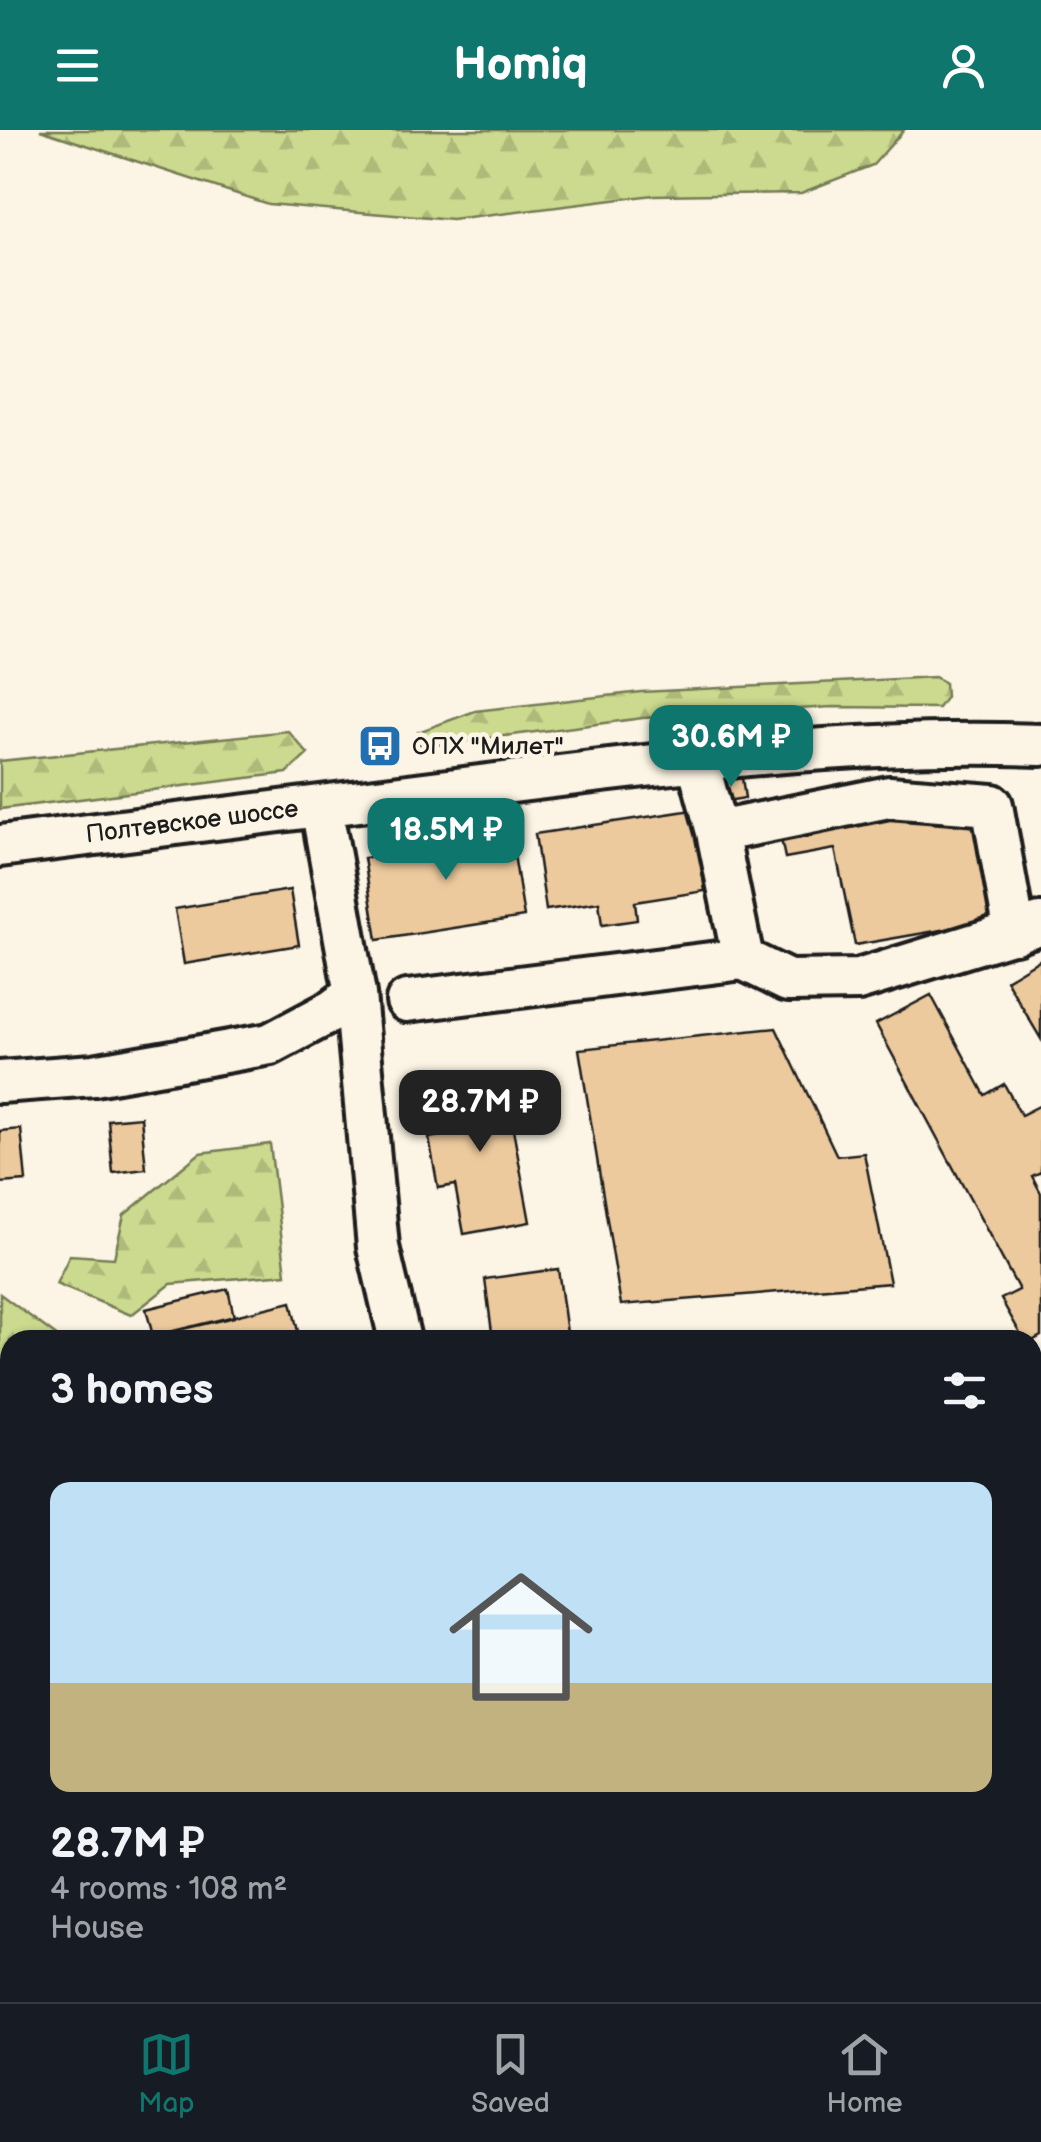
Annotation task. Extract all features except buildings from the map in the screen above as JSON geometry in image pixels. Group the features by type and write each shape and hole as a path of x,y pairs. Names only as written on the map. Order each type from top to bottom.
{"street":[{"name":"Полтевское шоссе","path":"0,846 697,759 869,745 1041,745"},
{"path":"697,759 717,832 743,959"},
{"path":"407,1001 743,959 788,982 858,980 1028,929 992,804 889,797 717,832"},
{"path":"321,806 355,994 378,1248 398,1330"},
{"path":"0,1082 94,1075 270,1044 355,994"}],"green space":[{"path":"40,130 904,130 873,165 801,193 653,195 452,220 268,204"},
{"path":"935,677 945,683 946,697 938,708 832,707 643,718 420,747 418,732 475,711 641,692"},
{"path":"288,731 308,754 287,773 0,809 0,761"},
{"path":"270,1144 286,1274 171,1284 131,1315 56,1284 70,1255 114,1258 124,1215 200,1153"},
{"path":"0,1294 49,1330 0,1330"}],"place":[{"name":"ОПХ \"Милет\"","path":"380,746"}]}
